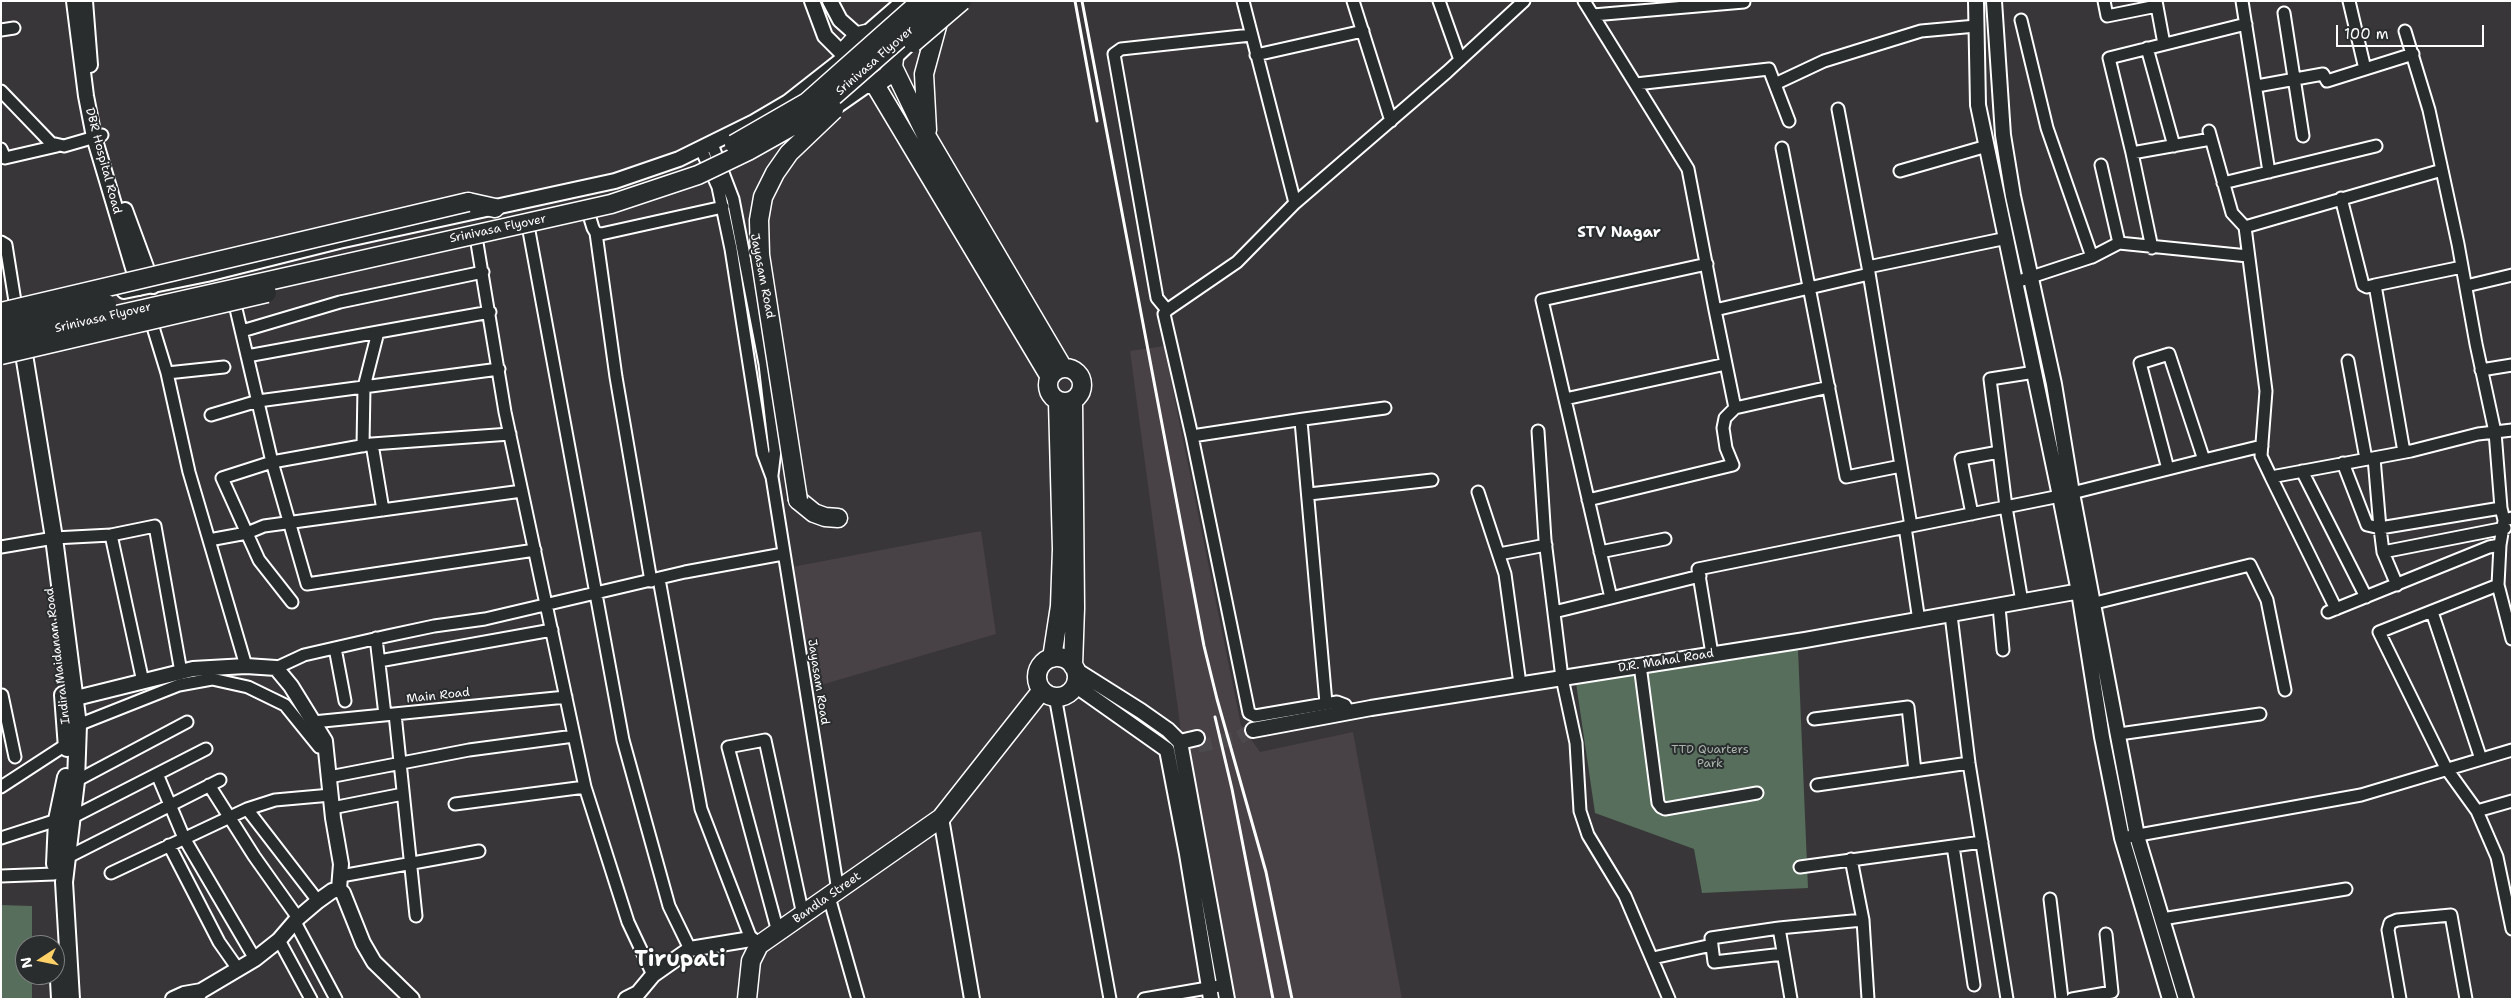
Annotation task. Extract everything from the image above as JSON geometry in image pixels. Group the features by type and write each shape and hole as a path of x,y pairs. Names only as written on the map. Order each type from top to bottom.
{"main road":[{"name":"Srinivasa Flyover","path":"6,317 587,198 647,181 691,165 745,139 806,102 921,1"},
{"path":"838,518 824,517 814,513 798,500 760,255 759,220 762,197 789,153 831,113 962,1"},
{"path":"927,138 924,74 941,8"},
{"name":"Srinivasa Flyover","path":"8,346 603,206 698,175 748,151 812,115 941,8"},
{"path":"893,62 887,76 871,83 853,78 846,70 844,57 852,41 862,35 882,38 892,50 893,62 927,138 1056,373"},
{"path":"871,83 1056,373"},
{"path":"6,317 468,202 495,208"},
{"path":"8,346 477,243 581,218"},
{"name":"Indira Maidanam Road","path":"6,317 8,346 49,539 69,700 64,819 54,874 60,999"},
{"path":"1056,373 1072,369 1081,378 1082,392 1065,402"},
{"path":"1056,373 1049,391 1065,402"},
{"path":"1052,658 1060,606 1065,402"},
{"path":"1065,402 1075,608 1075,674 1069,692 1049,693 1038,681 1038,671 1043,663 1052,658 1066,659 1075,674"},
{"name":"Bandla Street","path":"755,942 778,932 941,818 1049,693"},
{"path":"69,700 78,725 76,780 64,819 66,858 64,882 71,999"},
{"path":"747,999 755,942"}],"street":[{"name":"DBR Hospital Road","path":"74,1 86,96 146,287"},
{"name":"DBR Hospital Road","path":"85,1 98,136"},
{"path":"1,242 6,245 6,317 146,287 339,241 615,181 706,147 788,102 844,57 825,36 812,1"},
{"path":"830,1 840,20 862,35 904,1"},
{"path":"893,62 941,8 955,1"},
{"path":"1243,1 1295,204"},
{"path":"1353,1 1391,121"},
{"path":"1439,1 1460,60"},
{"path":"1349,712 1345,705 1326,703 1255,716 1249,713 1192,436 1164,319 1167,310 1237,262 1295,204 1460,60 1524,1"},
{"path":"1584,1 1688,169 1735,408"},
{"path":"1976,1 1978,104 2035,372 2066,495 2088,605 2119,734 2137,836 2186,999"},
{"path":"1994,1 2003,135 2054,384 2066,495"},
{"path":"2104,1 2107,16 2156,3 2164,44"},
{"path":"2242,1 2257,86 2269,172"},
{"path":"2349,1 2365,69"},
{"path":"1593,15 1692,4 1744,2"},
{"path":"2284,13 2303,136"},
{"path":"2021,20 2047,128 2092,258"},
{"path":"2152,248 2109,58 2246,24"},
{"path":"1775,84 1824,60 1921,31 1976,26"},
{"path":"1,30 14,28"},
{"path":"1256,55 1363,31"},
{"path":"2405,32 2429,110 2495,432 2501,508 2507,522 2500,545 2498,585 2512,639"},
{"path":"1167,310 1158,298 1114,54 1121,49 1250,34"},
{"path":"2147,48 2174,146"},
{"path":"2257,86 2324,74 2327,81 2413,54"},
{"path":"1636,84 1769,68 1789,120"},
{"path":"8,346 232,292 581,218 663,194 764,151 817,120 871,83"},
{"path":"1,91 57,146"},
{"path":"1838,109 1869,270 1901,466 1919,621"},
{"path":"2132,153 2174,146 2210,135 2232,213 2245,227 2266,391 2261,456 2332,611 2489,547 2500,545"},
{"path":"3,155 57,146 98,136"},
{"path":"1900,170 1987,146"},
{"path":"2223,183 2376,146"},
{"name":"Jayasam Road","path":"706,147 733,200 765,364 775,450 772,477"},
{"path":"1782,148 1846,478 1901,466"},
{"path":"2101,165 2119,243"},
{"path":"2245,227 2442,170"},
{"name":"Jayasam Road","path":"718,172 763,453 772,477 833,894 858,999"},
{"path":"2341,198 2363,285 2367,287 2462,267"},
{"path":"596,233 601,234 723,207"},
{"path":"581,218 596,233 616,377 701,809 755,942 690,949 653,975 634,997"},
{"path":"529,231 623,740 669,906 690,949"},
{"path":"1716,310 1810,289 1869,270 2007,238"},
{"path":"477,243 510,434 585,787 628,922 653,975"},
{"path":"2016,282 2092,258 2119,243 2152,248 2248,256"},
{"path":"1611,598 1542,300 1707,264"},
{"path":"242,331 340,302 483,272"},
{"path":"2466,286 2512,275"},
{"path":"2375,285 2404,452"},
{"path":"232,292 272,462 306,584 535,550"},
{"path":"247,356 490,312"},
{"path":"149,313 167,373 189,472 246,666"},
{"path":"378,332 364,387 367,445 383,510"},
{"path":"2168,469 2140,362 2169,354 2204,460"},
{"path":"2348,361 2370,458 2383,552 2397,585"},
{"path":"1565,399 1726,364"},
{"path":"2481,370 2512,365"},
{"path":"167,373 224,367"},
{"path":"211,415 258,401 499,369"},
{"path":"2022,602 2006,507 1990,379 2035,372"},
{"path":"1588,500 1733,466 1726,448 1724,428 1725,418 1735,408 1829,387"},
{"path":"1192,436 1385,408"},
{"path":"1304,419 1301,424 1309,494 1326,703"},
{"path":"2271,478 2512,430"},
{"path":"1538,431 1546,545 1562,678 1574,732 1580,811 1588,835 1625,896 1669,999"},
{"path":"292,602 259,560 222,478 272,462 367,445 510,434"},
{"path":"1712,654 1698,568 2066,495 2262,446"},
{"path":"1972,514 1961,459 1999,452"},
{"path":"2343,463 2367,524 2380,528 2501,508"},
{"path":"2302,471 2366,597"},
{"path":"1309,494 1432,480"},
{"path":"209,540 247,533 264,526 289,522 522,491"},
{"path":"1478,492 1505,574 1520,684"},
{"path":"2383,552 2507,522"},
{"path":"1,547 49,539 111,535 155,526 181,672"},
{"path":"111,535 143,682"},
{"path":"1600,552 1665,540"},
{"path":"1498,554 1546,545"},
{"path":"69,700 193,669 246,666 276,668 304,655 376,638 434,626 486,619 684,572 783,554"},
{"path":"2088,605 2250,565 2267,600 2285,690"},
{"path":"1554,612 1700,576"},
{"path":"2498,585 2379,632 2446,768 2477,811 2497,857 2512,929"},
{"name":"D.R. Mahal Road","path":"1253,730 1520,684 1919,621 2085,590"},
{"path":"2088,605 2102,737 2122,838 2170,999"},
{"path":"1999,607 2003,650"},
{"path":"2432,612 2480,758"},
{"path":"1951,615 1969,763 2007,999"},
{"path":"379,661 552,630"},
{"path":"376,638 379,661 401,763 416,916"},
{"path":"335,648 345,701"},
{"path":"1640,666 1655,784 1661,807 1665,809 1757,793"},
{"path":"276,668 291,686 325,741 342,893 363,943 374,962 412,999"},
{"path":"1075,674 1141,711 1168,730 1181,746 1226,992 1144,999"},
{"path":"1075,674 1167,750 1187,854 1210,993"},
{"path":"78,725 179,685 212,679 248,687 285,704 319,747"},
{"path":"1049,693 1110,999"},
{"path":"1,694 15,757"},
{"name":"Main Road","path":"313,722 566,697"},
{"path":"1814,719 1908,707 1915,771"},
{"path":"2119,734 2260,714"},
{"path":"76,780 187,722"},
{"path":"329,777 469,750 574,736"},
{"path":"778,932 728,747 765,740 803,915"},
{"path":"1181,746 1197,742"},
{"path":"1,787 68,744"},
{"path":"1,838 64,819 206,750"},
{"path":"2122,838 2361,795 2446,768 2512,750"},
{"path":"1817,785 1969,763"},
{"path":"157,774 184,838 255,959"},
{"path":"66,858 214,782 229,816 297,920 336,999"},
{"path":"455,804 585,787"},
{"path":"111,873 229,816 276,800 332,801 403,794"},
{"path":"2477,811 2512,801"},
{"path":"247,809 318,901"},
{"path":"941,818 972,999"},
{"path":"1800,866 1982,842"},
{"path":"169,845 219,942 238,969"},
{"path":"1953,846 1974,985"},
{"path":"188,996 255,959 279,940 297,920 340,882 411,863 479,851"},
{"path":"1851,860 1863,920 1868,999"},
{"path":"1,876 54,874"},
{"path":"2162,919 2346,889"},
{"path":"2050,900 2062,999"},
{"path":"2400,999 2388,930 2390,923 2397,920 2451,915 2466,999"},
{"path":"1783,954 1714,962 1711,938 1779,928 1863,920"},
{"path":"1779,928 1791,999"},
{"path":"2072,999 2112,992 2106,934"},
{"path":"279,940 311,999"},
{"path":"1653,958 1712,945"}],"shaded area":[{"path":"1164,346 1241,725 1260,752 1353,732 1402,999 1230,999 1181,732 1130,351"},
{"path":"981,531 996,634 814,687 792,567"}],"green space":[{"name":"TTD Quarters Park","path":"1798,649 1808,888 1702,893 1694,849 1595,813 1576,683"},
{"path":"1,905 32,906 32,935 15,935 15,985 32,985 32,999 1,999"}],"tunnel":[{"path":"1198,746 1238,738 1253,730"}],"railway":[{"path":"1075,1 1097,121"},
{"path":"1082,1 1204,646 1266,872 1292,999"},
{"path":"1215,717 1232,789 1273,999"}],"district":[{"name":"STV Nagar","path":"1619,233"},
{"name":"Tirupati","path":"680,960"}]}
